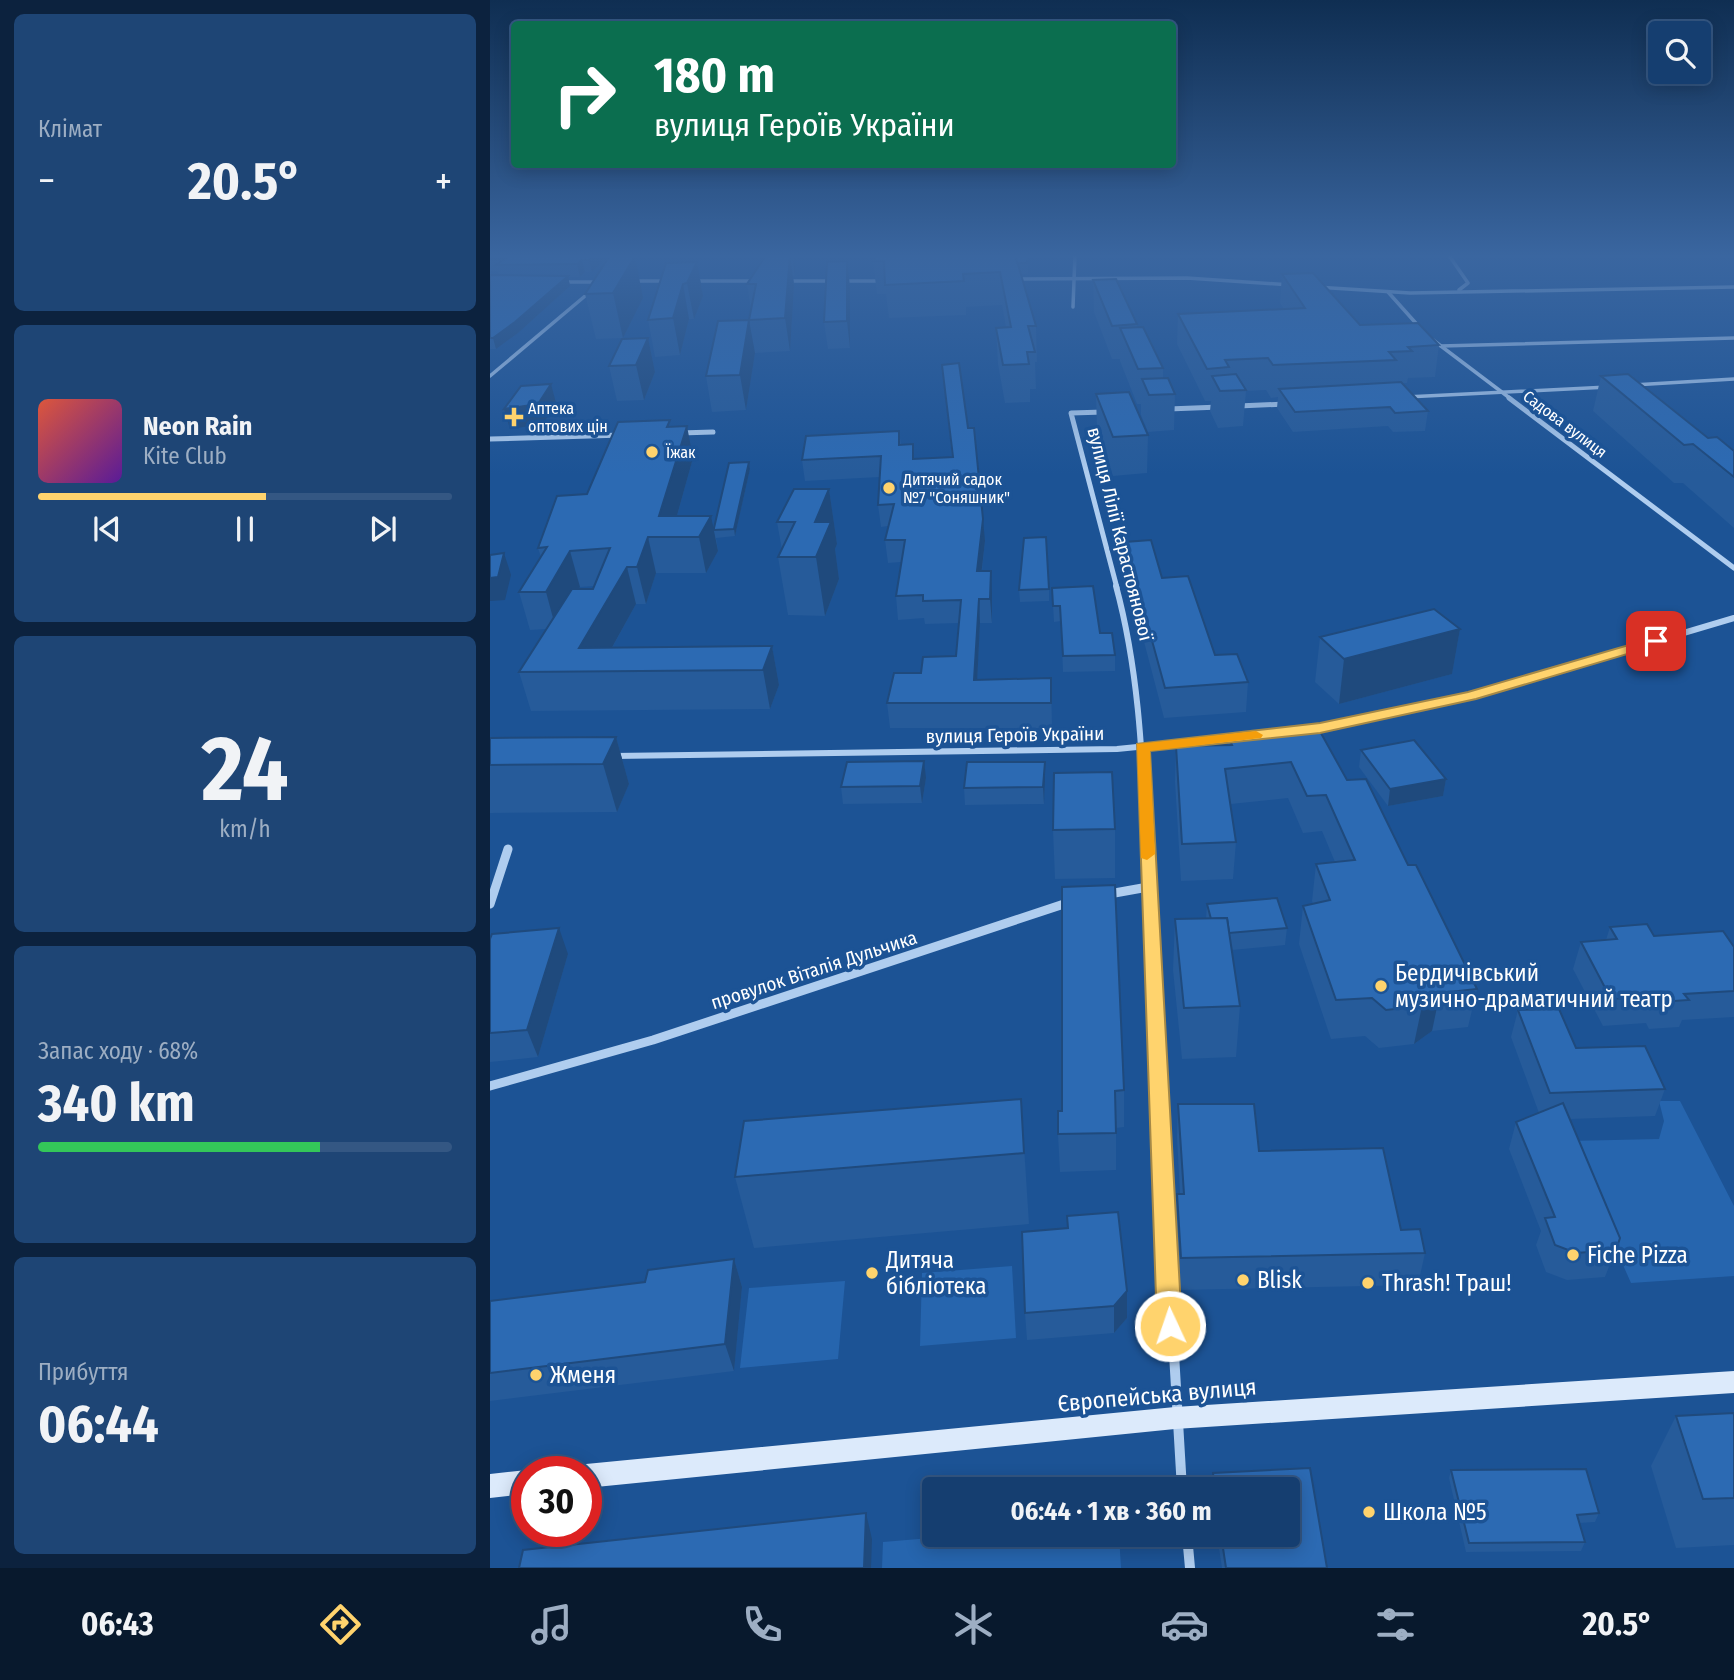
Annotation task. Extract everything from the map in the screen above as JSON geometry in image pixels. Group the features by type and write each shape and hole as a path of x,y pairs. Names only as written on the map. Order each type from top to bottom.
{"street":[{"path":"490,376 549,327"},
{"name":"Садова вулиця","path":"1422,327 1440,346 1734,568"},
{"path":"1440,346 1734,338"},
{"path":"1624,386 1734,380"},
{"path":"1393,398 1611,387"},
{"path":"1162,409 1296,403"},
{"name":"вулиця Лілії Карастоянової","path":"1108,412 1071,413 1129,634 1142,748 1175,1418 1181,1477"},
{"path":"673,433 713,432"},
{"path":"490,439 632,434"},
{"path":"1306,730 1471,696 1580,666 1734,618"},
{"name":"вулиця Героїв України","path":"602,756 1142,748 1251,736"},
{"path":"490,904 508,849"},
{"path":"1100,896 1148,887"},
{"name":"провулок Віталія Дульчика","path":"490,1086 653,1040 1079,899"},
{"name":"Європейська вулиця","path":"602,1474 1175,1418 1734,1382"},
{"path":"490,1486 511,1484"},
{"path":"1188,1547 1190,1568"}],"shaded area":[{"path":"1659,1101 1680,1101 1734,1206 1734,1276 1631,1283 1568,1141 1659,1139 1664,1121"},
{"path":"1012,1266 1016,1338 920,1346 922,1273"},
{"path":"845,1281 838,1359 740,1368 749,1288"},
{"path":"922,1539 922,1547 1120,1547 1121,1568 882,1568 883,1542"}],"building":[{"path":"490,327 508,327 493,338 490,338"},
{"path":"717,327 748,327 740,375 706,376"},
{"path":"1028,327 1035,352 1027,352 1029,364 1003,365 996,328"},
{"path":"1143,327 1163,368 1138,369 1120,328"},
{"path":"1185,327 1422,327 1439,345 1408,347 1412,351 1389,352 1396,360 1273,365 1268,358 1225,360 1229,367 1207,369"},
{"path":"648,338 636,365 609,366 622,339"},
{"path":"959,363 968,428 974,428 983,519 977,571 991,571 990,599 979,599 974,680 1051,678 1051,703 887,703 894,673 921,673 923,657 956,656 961,600 923,601 923,595 896,596 905,540 885,540 894,504 878,505 881,456 802,460 806,436 899,431 899,445 913,444 913,459 953,457 942,365"},
{"path":"1236,374 1246,390 1220,391 1212,376"},
{"path":"1628,374 1708,438 1717,437 1734,451 1734,477 1693,444 1684,445 1601,376"},
{"path":"1168,378 1175,394 1149,395 1142,379"},
{"path":"1401,382 1428,411 1395,413 1390,407 1295,412 1279,389"},
{"path":"551,384 538,404 504,409 521,386"},
{"path":"1129,392 1148,435 1113,437 1096,394"},
{"path":"670,420 667,427 687,426 659,516 711,516 699,537 648,537 637,567 627,567 579,648 772,646 763,670 519,672 572,589 593,589 610,548 570,551 546,592 519,592 547,547 538,548 557,496 587,494 618,422"},
{"path":"749,462 734,529 714,530 729,463"},
{"path":"794,489 829,489 815,522 831,522 816,557 778,557 795,522 777,522"},
{"path":"1046,537 1049,589 1019,590 1024,538"},
{"path":"1151,540 1162,578 1188,576 1215,655 1237,654 1248,682 1165,688 1125,542"},
{"path":"504,553 498,577 490,578 490,555"},
{"path":"1093,586 1100,633 1112,633 1115,655 1063,656 1060,606 1053,606 1052,588"},
{"path":"1434,609 1460,629 1344,659 1320,637"},
{"path":"1317,726 1347,780 1366,779 1408,865 1416,865 1477,989 1440,993 1422,1006 1386,1010 1372,998 1336,1000 1303,906 1330,900 1316,864 1355,860 1326,795 1307,796 1291,762 1225,769 1236,842 1182,844 1176,746 1232,745 1228,736"},
{"path":"616,737 603,764 490,765 490,738"},
{"path":"1414,740 1446,779 1390,789 1361,750"},
{"path":"924,761 920,786 841,787 847,762"},
{"path":"967,762 1045,762 1043,787 964,788"},
{"path":"1112,772 1115,829 1053,830 1054,773"},
{"path":"1115,885 1124,1090 1115,1091 1116,1133 1058,1134 1058,1111 1062,1111 1062,887"},
{"path":"1277,898 1287,928 1229,933 1227,918 1211,919 1207,904"},
{"path":"1227,918 1240,1006 1184,1008 1175,919"},
{"path":"1647,924 1654,936 1723,931 1734,947 1734,991 1684,994 1689,1000 1659,1002 1655,996 1611,999 1581,942 1617,939 1610,927"},
{"path":"559,928 527,1030 490,1033 492,934"},
{"path":"1559,1009 1576,1048 1645,1046 1665,1089 1550,1093 1518,1010"},
{"path":"1021,1099 1024,1153 735,1177 744,1121"},
{"path":"1563,1103 1620,1238 1616,1250 1576,1253 1555,1245 1545,1218 1555,1217 1516,1122"},
{"path":"1178,1104 1254,1104 1259,1151 1383,1148 1401,1230 1420,1229 1425,1253 1181,1258 1177,1194 1184,1194"},
{"path":"1118,1212 1127,1291 1114,1306 1025,1313 1022,1232 1068,1228 1067,1216"},
{"path":"734,1259 725,1344 490,1373 490,1301 645,1282 648,1270"},
{"path":"1734,1413 1734,1498 1703,1499 1676,1416"},
{"path":"1310,1468 1327,1568 1226,1568 1223,1547 1300,1547 1300,1477 1214,1477 1213,1473"},
{"path":"1586,1469 1599,1513 1577,1515 1585,1542 1469,1543 1451,1470"},
{"path":"866,1513 864,1568 519,1568 523,1550 602,1547 602,1541"}],"slow traffic":[{"path":"1147,854 1142,748 1256,735"}],"place":[{"name":"Аптека оптових цін","path":"514,417"},
{"name":"Їжак","path":"652,452"},
{"name":"Дитячий садок №7 \"Соняшник\"","path":"889,488"},
{"name":"Бердичівський музично-драматичний театр","path":"1381,986"},
{"name":"Fiche Pizza","path":"1573,1255"},
{"name":"Дитяча бібліотека","path":"872,1273"},
{"name":"Blisk","path":"1243,1280"},
{"name":"Thrash! Траш!","path":"1368,1283"},
{"name":"Жменя","path":"536,1375"},
{"name":"Школа №5","path":"1369,1512"}],"route":[{"path":"1170,1326 1142,748 1320,728 1471,696 1580,666 1656,641"}]}
